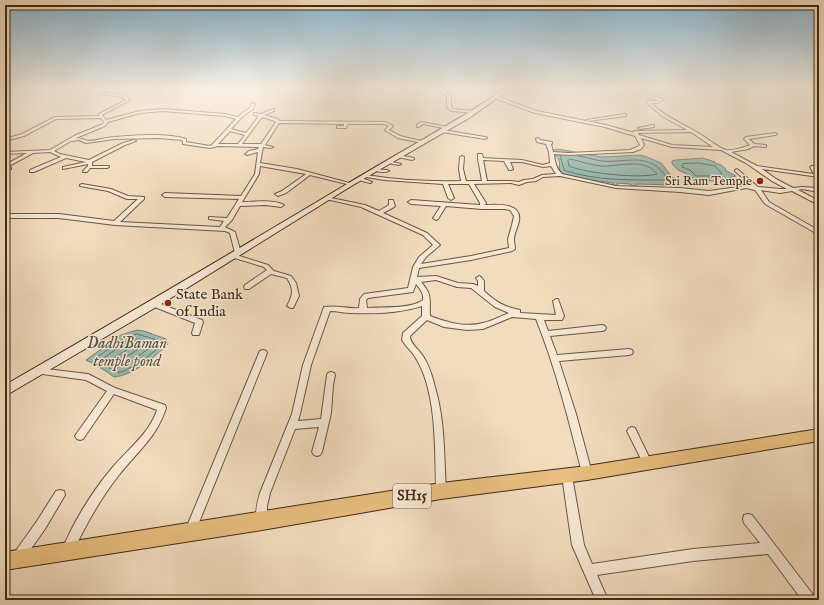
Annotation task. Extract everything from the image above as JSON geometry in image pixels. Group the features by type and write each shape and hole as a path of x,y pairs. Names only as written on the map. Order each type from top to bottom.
{"main road":[{"name":"SH15","path":"10,560 262,521 441,491 567,476 819,435"}],"street":[{"path":"5,140 23,136 55,118 90,117"},
{"path":"101,117 106,121"},
{"path":"51,151 69,140 99,128 104,125 106,121 120,117"},
{"path":"214,146 239,119 233,117"},
{"path":"238,146 260,117"},
{"path":"266,117 277,120 278,122 340,120 347,122 388,123 391,126 387,130 397,136 423,142"},
{"path":"402,161 423,142 466,117"},
{"path":"564,117 606,126 672,146 718,148"},
{"path":"584,121 610,117"},
{"path":"669,118 677,117"},
{"path":"669,118 693,131 718,148 727,151 754,167 770,178 819,203"},
{"path":"221,229 229,220 257,174 261,148 278,122"},
{"path":"338,127 345,127 347,122"},
{"path":"665,123 677,122"},
{"path":"418,126 422,123 485,138"},
{"path":"552,153 574,154 631,151 642,145 635,130 653,126"},
{"path":"230,130 247,134"},
{"path":"636,134 693,131"},
{"path":"764,146 753,145 746,139 775,134"},
{"path":"69,140 80,139 86,142 94,142 115,138 182,139 185,140 184,143 210,147 271,147"},
{"path":"88,165 128,142 146,138"},
{"path":"538,139 538,141 551,143 553,166 560,175"},
{"path":"727,151 748,148 753,145"},
{"path":"250,158 248,152 261,148"},
{"path":"5,153 51,151 88,165"},
{"path":"5,169 9,168 6,166 32,152"},
{"path":"32,171 66,156"},
{"path":"462,157 461,169 464,183"},
{"path":"485,183 480,157 504,160 507,162 522,161 543,166 553,166"},
{"path":"5,391 154,304 328,198 366,179 376,170 390,162 413,158 402,161"},
{"path":"507,162 511,169"},
{"path":"258,164 297,170 352,186"},
{"path":"65,168 88,165 107,167"},
{"path":"547,176 553,166"},
{"path":"754,167 819,176"},
{"path":"819,167 812,168 819,176"},
{"path":"376,170 387,171"},
{"path":"737,170 757,189 767,204 816,230"},
{"path":"278,194 310,174"},
{"path":"366,179 445,183 519,184 547,176 560,175 591,183 636,189 675,189 709,193 740,187 782,191 808,188 819,190"},
{"path":"445,183 451,198"},
{"path":"471,183 484,206 482,207"},
{"path":"82,185 108,190 128,197 142,198 115,223"},
{"path":"165,195 242,198"},
{"path":"328,198 364,206 425,234 436,243 436,246 427,252 416,266 411,290 366,296 363,299 363,310"},
{"path":"479,198 498,207"},
{"path":"379,213 392,206 391,202"},
{"path":"411,202 510,208 516,212 518,219 511,240 512,249 500,253 458,261 416,266"},
{"path":"239,204 266,203 281,205"},
{"path":"436,218 444,205"},
{"path":"5,216 59,216 115,223 221,229 232,232 234,236 236,255"},
{"path":"211,218 229,220"},
{"path":"236,255 266,266 270,271 286,276 293,283 296,296 291,306"},
{"path":"247,287 270,271"},
{"path":"441,491 435,404 424,365 406,340 406,335 426,317 427,298 425,291 418,282 419,279 436,278 456,285 473,286 501,308 528,316"},
{"path":"479,278 481,281 480,289 483,294"},
{"path":"426,317 444,324 467,327 483,326 511,315 560,318 556,301"},
{"path":"262,521 262,506 265,493 300,403 311,351 327,309 352,311 414,308 422,306 426,302"},
{"path":"154,304 199,322 196,333"},
{"path":"539,317 565,388 587,473"},
{"path":"546,334 602,328"},
{"path":"555,358 628,352"},
{"path":"189,532 263,353"},
{"path":"38,372 88,377 112,390 162,408 154,428 115,472 89,508 68,550"},
{"path":"317,452 327,413 331,375"},
{"path":"80,436 112,390"},
{"path":"291,425 324,423"},
{"path":"632,431 647,462"},
{"path":"567,476 578,545 602,600"},
{"path":"10,560 28,544 60,495"},
{"path":"748,519 810,600"},
{"path":"588,570 693,555 771,548"}],"water":[{"path":"558,149 602,157 640,155 661,163 672,177 679,180 670,180 671,185 638,184 633,187 630,184 617,183 618,185 614,186 613,183 563,174 560,172 559,160 553,152 553,150"},
{"path":"703,158 721,165 726,169 725,170 736,176 725,179 714,179 717,181 692,180 690,179 691,176 678,170 672,164 672,161 676,160"},
{"name":"DadhiBaman temple pond","path":"137,330 166,339 168,344 143,365 121,376 114,377 86,360 121,335"}],"place":[{"name":"Sri Ram Temple","path":"760,181"},
{"name":"State Bank of India","path":"168,303"}]}
